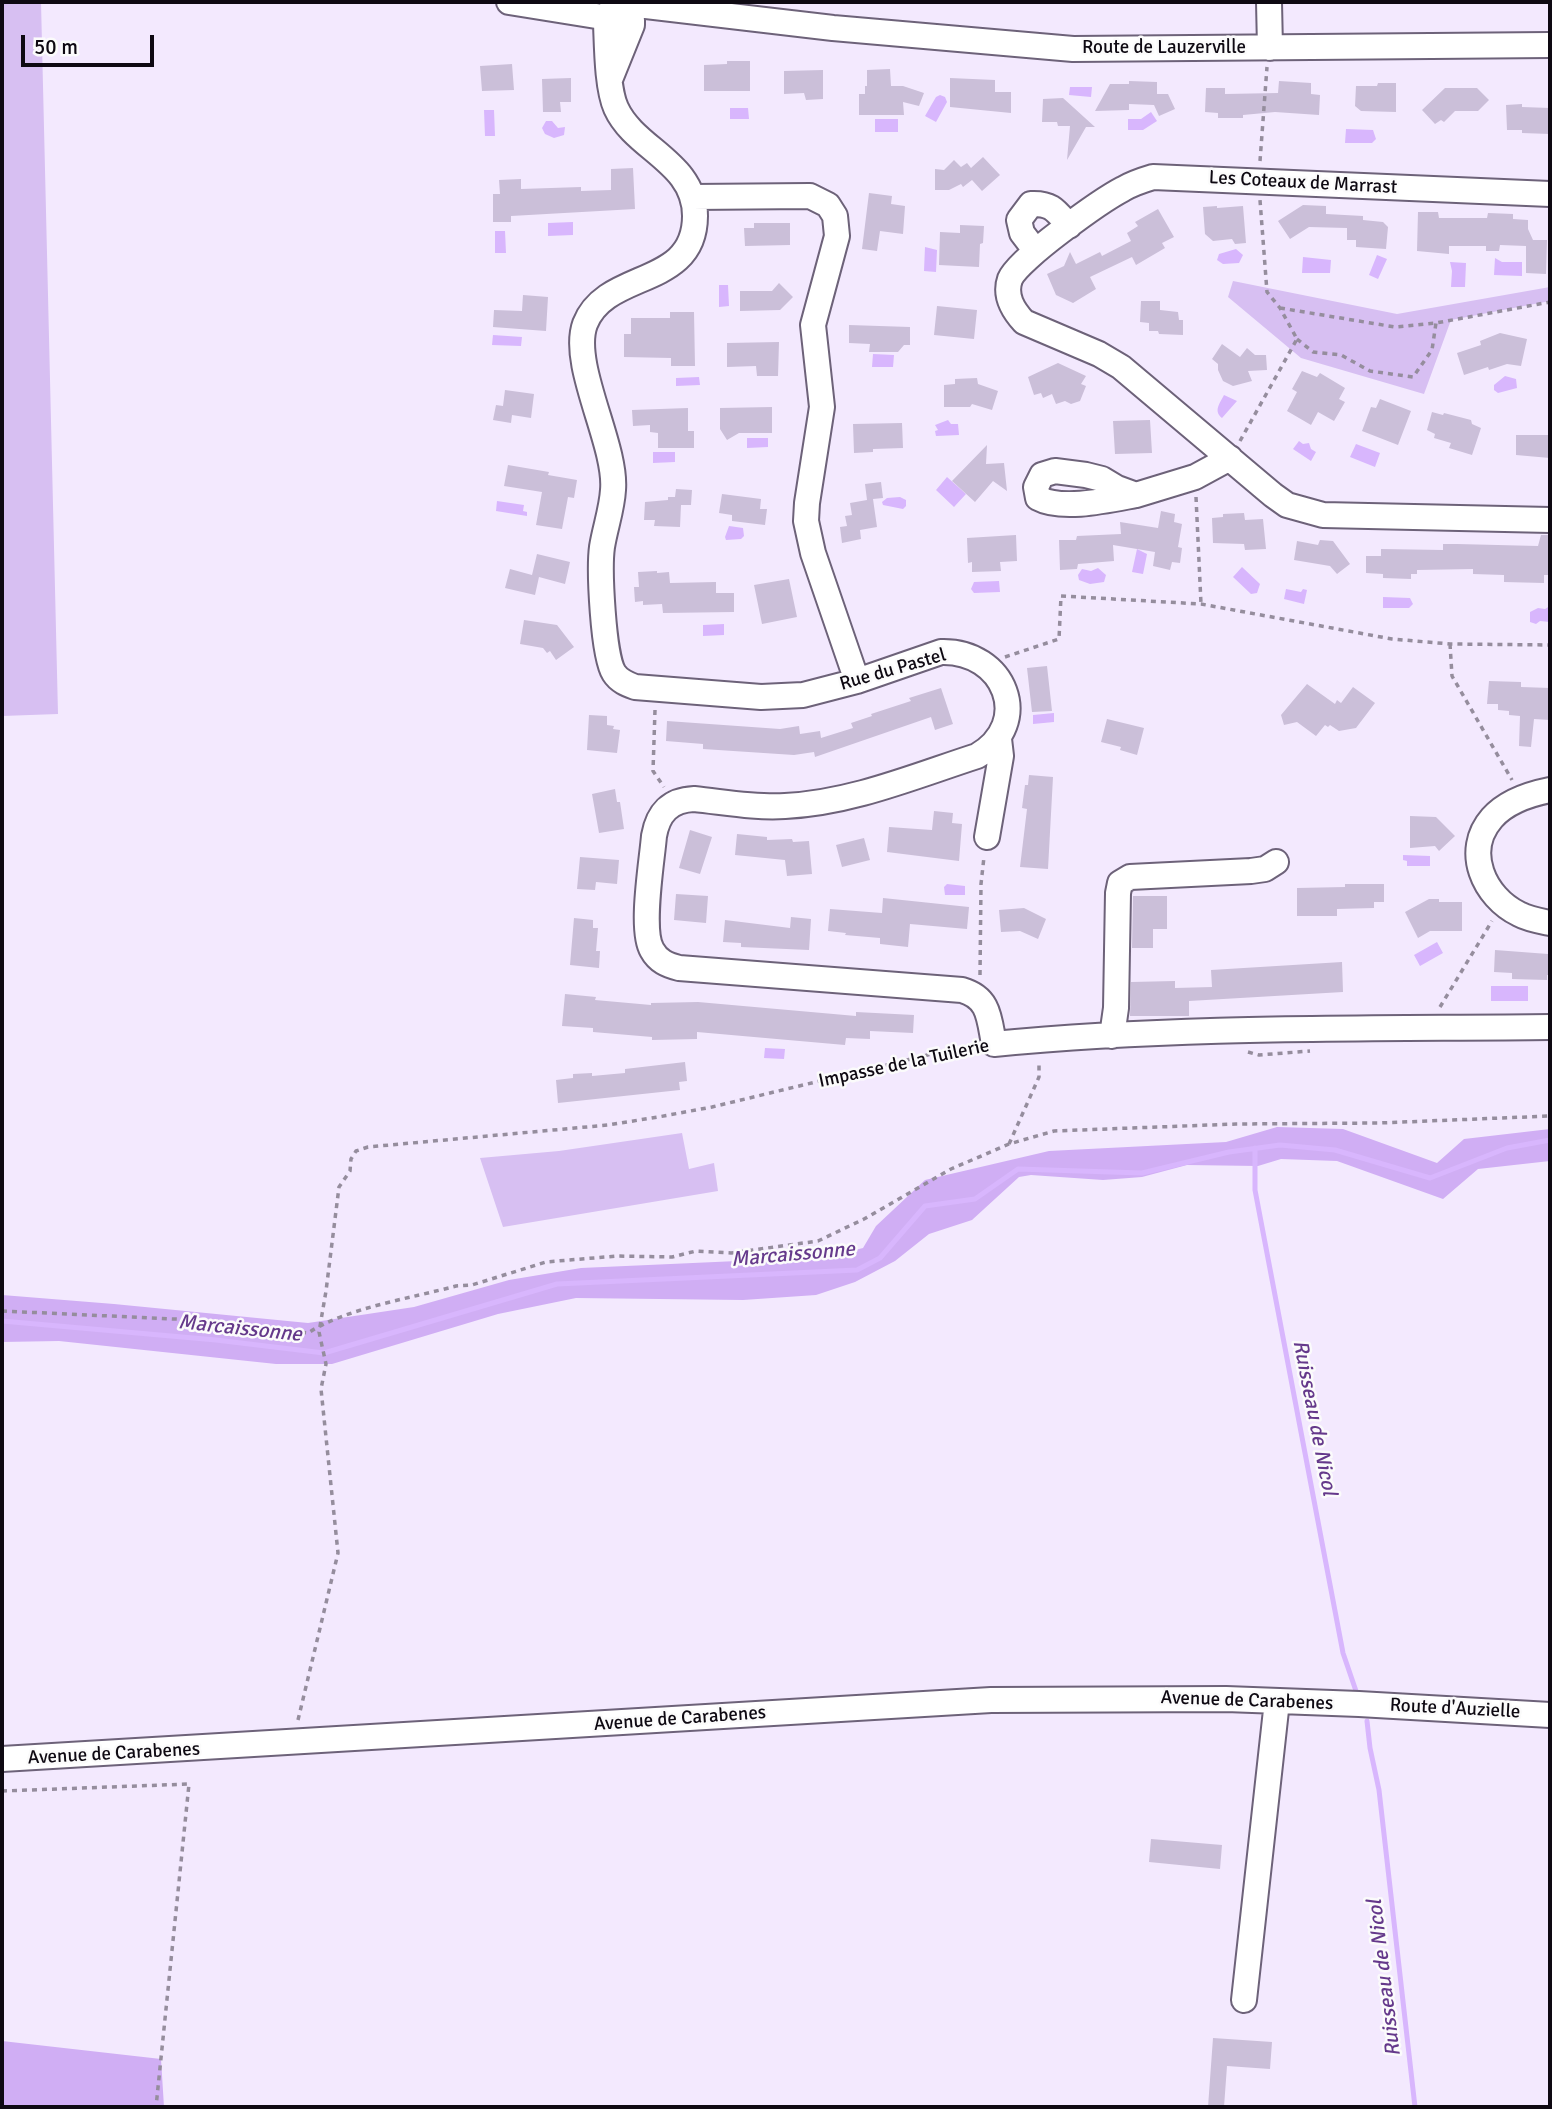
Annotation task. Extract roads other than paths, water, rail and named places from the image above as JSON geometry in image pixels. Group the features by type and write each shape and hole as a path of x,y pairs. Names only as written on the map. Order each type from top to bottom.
{"street":[{"name":"Route de Lauzerville","path":"509,2 618,11 779,12 1073,49 1550,45"},
{"path":"1269,2 1270,48"},
{"name":"Rue du Pastel","path":"618,11 611,93 622,118 631,130 670,162 683,177 695,209 694,232 683,253 662,271 604,298 590,314 582,335 586,369 614,481 601,563 607,655 615,676 635,687 783,696 823,691 941,652 956,652 970,655 990,668 1002,685 1007,708 999,739"},
{"name":"Les Coteaux de Marrast","path":"1550,194 1153,177 1121,189 1035,250 1011,277 1008,290 1016,313 1036,328 1099,354 1121,367 1280,500 1314,513 1343,516 1550,520"},
{"path":"692,197 810,196 828,205 835,216 837,236 813,325 822,407 806,521 813,553 857,681"},
{"path":"1035,250 1021,233 1019,220 1031,204 1045,203 1057,211 1069,226"},
{"path":"1136,495 1195,477 1230,458"},
{"path":"987,837 1001,756 999,739"},
{"name":"Impasse de la Tuilerie","path":"999,739 991,748 977,756 833,800 769,807 694,799 667,807 656,823 646,929 652,950 666,965 678,968 962,990 980,998 989,1014 994,1044 1254,1028 1550,1027"},
{"path":"1550,790 1522,798 1492,817 1480,840 1477,853 1483,879 1502,904 1519,915 1550,923"},
{"path":"1112,1036 1116,1008 1120,883 1130,877 1251,871 1265,869 1276,862"},
{"name":"Avenue de Carabenes","path":"2,1759 991,1700 1154,1698 1359,1704"},
{"path":"1244,2000 1277,1701"},
{"name":"Route d'Auzielle","path":"1359,1704 1550,1715"}],"waterway":[{"name":"Marcaissonne","path":"2,1321 216,1340 324,1353 557,1284 857,1270 880,1258 925,1206 975,1199 1018,1169 1142,1173 1229,1152 1280,1145 1335,1150 1430,1178 1507,1148 1550,1140"},
{"name":"Ruisseau de Nicol","path":"1255,1148 1255,1190 1343,1653 1356,1691"},
{"name":"Ruisseau de Nicol","path":"1367,1721 1379,1790 1415,2107"}]}
